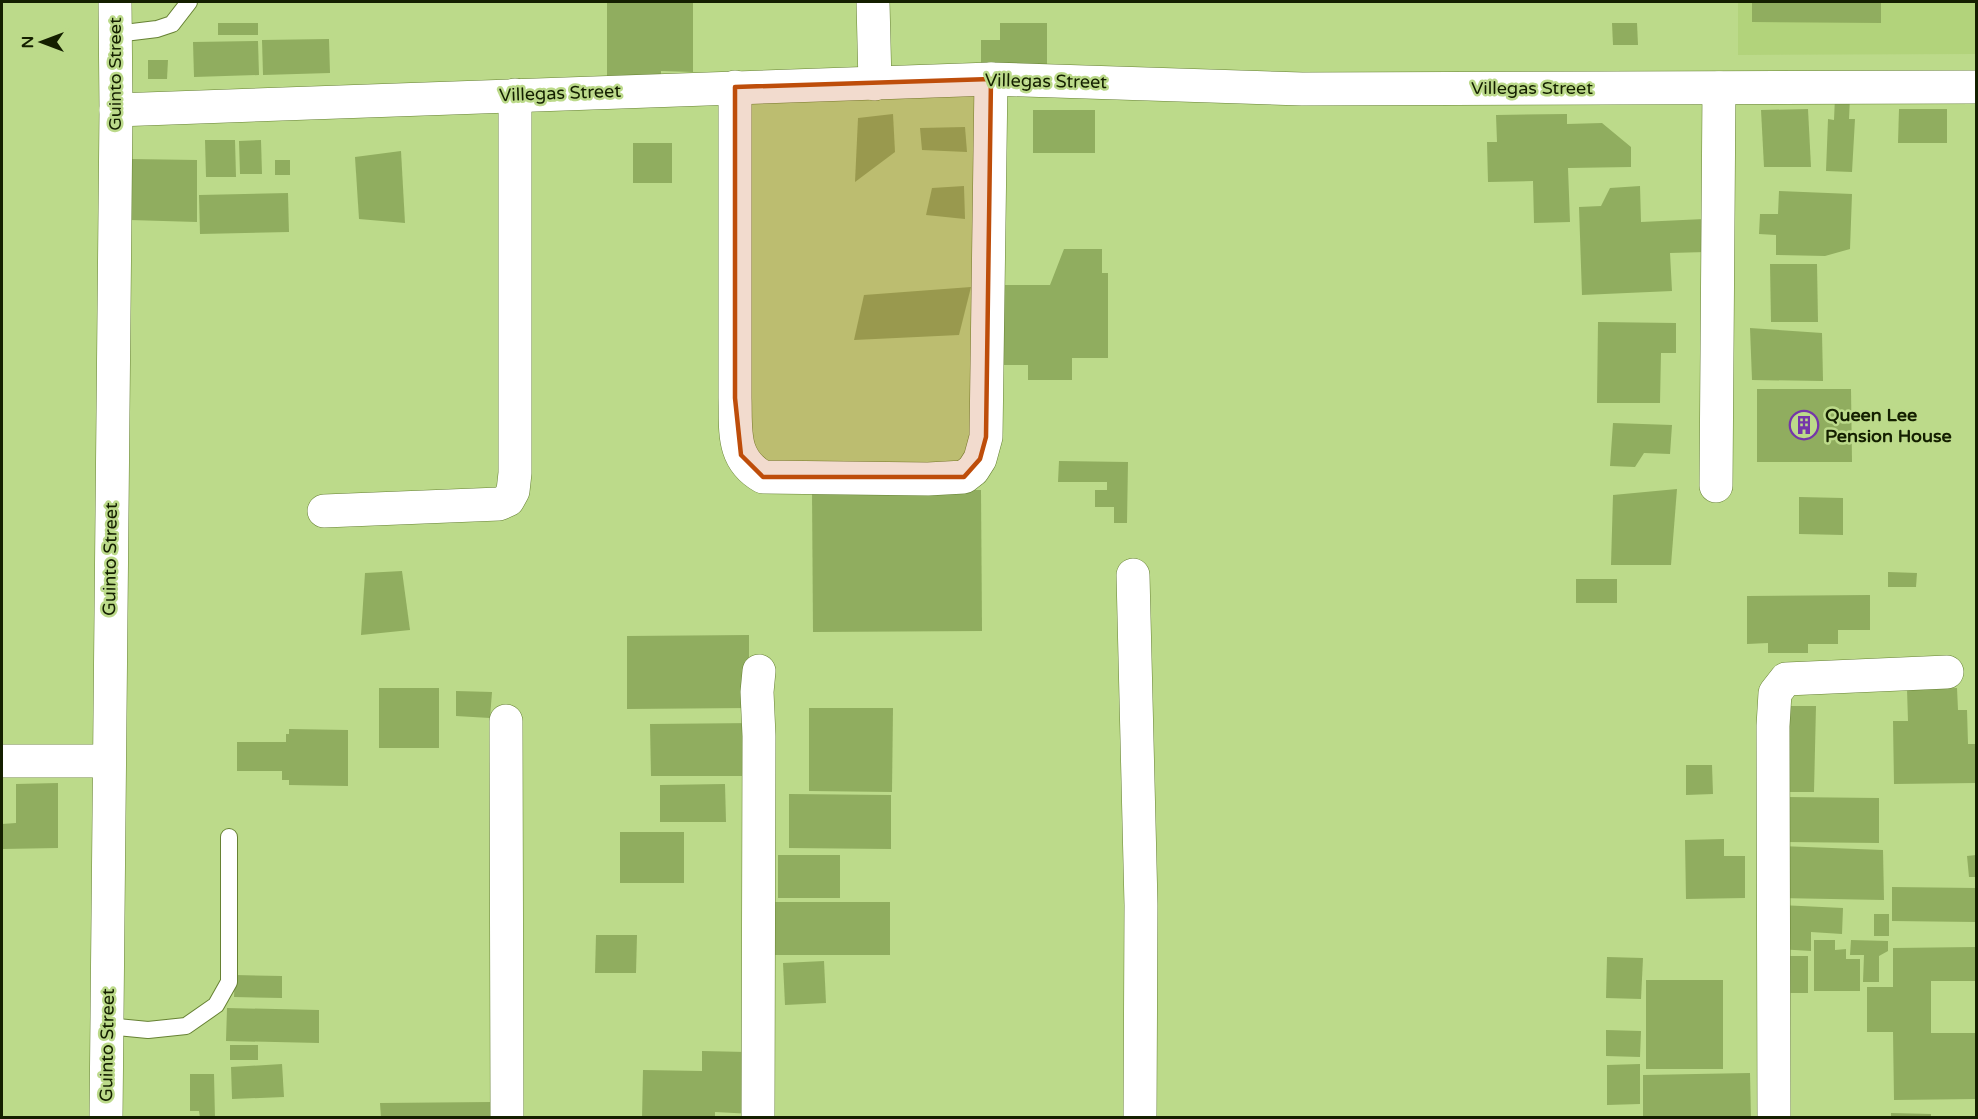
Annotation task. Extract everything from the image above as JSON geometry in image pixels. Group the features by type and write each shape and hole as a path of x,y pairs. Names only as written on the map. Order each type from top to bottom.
{"street":[{"name":"Guinto Street","path":"106,1118 116,110 115,2"},
{"path":"873,2 875,84"},
{"path":"735,87 735,398 736,437 741,456 751,470 763,477 928,479 964,477 973,470 980,459 986,437 991,79"},
{"name":"Villegas Street","path":"116,110 991,79 1302,89 1977,87"},
{"path":"1716,486 1719,88"},
{"path":"324,511 499,504 508,500 513,491 515,473 515,95"},
{"path":"1133,575 1134,706 1141,905 1140,1118"},
{"path":"758,1118 759,736 757,692 759,671"},
{"path":"1774,1118 1773,702 1775,693 1786,679 1947,672"},
{"path":"506,721 507,1118"},
{"path":"2,761 109,761"}],"lane":[{"path":"116,34 172,24 189,2"},
{"path":"107,1026 148,1030 186,1026 216,1005 229,982 229,837"}],"highlighted area":[{"path":"991,79 986,437 980,459 964,477 763,477 741,455 735,398 735,87"}],"shaded area":[{"path":"1738,2 1976,2 1976,54 1738,55"}],"building":[{"path":"607,2 693,2 693,72 661,71 661,79 607,79"},
{"path":"1752,2 1881,2 1881,23 1752,22"},
{"path":"218,23 258,23 258,35 218,35"},
{"path":"1000,23 1047,23 1047,69 981,69 981,40 1000,40"},
{"path":"1612,23 1637,23 1638,45 1613,45"},
{"path":"329,39 330,73 263,75 262,40"},
{"path":"258,41 259,75 194,77 193,42"},
{"path":"148,60 168,60 167,79 148,79"},
{"path":"1835,97 1850,97 1849,119 1855,119 1852,172 1826,171 1828,119 1834,120"},
{"path":"1808,109 1811,167 1764,167 1761,110"},
{"path":"1899,109 1947,109 1947,143 1898,143"},
{"path":"1033,110 1095,110 1095,153 1033,153"},
{"path":"893,114 895,152 855,182 858,118"},
{"path":"1567,114 1567,124 1602,123 1631,147 1631,167 1568,168 1570,222 1534,223 1533,181 1488,182 1487,142 1497,142 1496,115"},
{"path":"965,127 967,152 922,150 920,128"},
{"path":"205,140 235,140 236,177 206,177"},
{"path":"261,140 262,174 240,174 239,141"},
{"path":"633,143 672,143 672,183 633,183"},
{"path":"401,151 405,223 359,219 355,157"},
{"path":"130,159 197,160 197,222 130,220"},
{"path":"275,160 290,160 290,175 275,175"},
{"path":"964,186 965,219 926,215 932,188"},
{"path":"1640,186 1641,222 1704,219 1706,252 1670,253 1672,291 1582,295 1579,207 1601,206 1610,188"},
{"path":"1779,191 1852,194 1850,249 1825,256 1776,255 1776,235 1759,234 1760,214 1778,214"},
{"path":"288,193 289,232 200,234 199,195"},
{"path":"1064,249 1102,249 1102,273 1108,273 1108,358 1072,358 1072,380 1028,380 1028,365 995,365 995,285 1050,285"},
{"path":"1770,264 1817,264 1818,322 1771,322"},
{"path":"971,287 959,335 854,340 864,295"},
{"path":"1598,322 1676,323 1676,353 1661,353 1660,403 1597,403"},
{"path":"1750,328 1822,333 1823,381 1752,380"},
{"name":"Queen Lee Pension House","path":"1757,389 1851,389 1852,462 1757,462"},
{"path":"1613,423 1672,425 1670,454 1644,453 1635,467 1610,466"},
{"path":"1059,461 1128,462 1127,523 1114,523 1114,507 1095,507 1095,490 1107,490 1107,482 1058,482"},
{"path":"1677,489 1671,565 1611,565 1613,495"},
{"path":"981,490 982,631 813,632 812,491"},
{"path":"1799,497 1843,498 1843,535 1799,534"},
{"path":"402,571 410,630 361,635 365,573"},
{"path":"1888,572 1917,573 1916,587 1888,587"},
{"path":"1576,579 1617,579 1617,603 1576,603"},
{"path":"1870,595 1870,630 1838,630 1838,644 1808,644 1808,653 1768,653 1768,643 1747,644 1747,596"},
{"path":"749,635 749,708 627,709 627,636"},
{"path":"379,688 439,688 439,748 379,748"},
{"path":"1957,688 1958,710 1967,710 1968,744 1976,744 1976,783 1894,784 1893,721 1908,721 1907,689"},
{"path":"456,691 492,692 490,718 456,716"},
{"path":"1784,706 1816,706 1814,792 1782,792"},
{"path":"809,708 893,708 892,792 809,791"},
{"path":"755,723 755,776 651,776 650,724"},
{"path":"289,729 348,730 348,786 289,785 289,780 282,780 282,771 237,771 237,742 286,742"},
{"path":"1686,765 1712,765 1713,794 1686,795"},
{"path":"58,783 58,848 2,849 2,824 16,823 16,784"},
{"path":"725,784 726,822 660,822 660,785"},
{"path":"789,794 891,795 891,849 789,848"},
{"path":"1786,797 1879,798 1879,843 1785,842"},
{"path":"620,832 684,832 684,883 620,883"},
{"path":"1724,839 1724,856 1745,856 1745,898 1686,899 1685,840"},
{"path":"1780,846 1883,850 1884,900 1779,898"},
{"path":"778,855 840,855 840,898 778,898"},
{"path":"1976,855 1976,877 1969,877 1967,856"},
{"path":"1892,887 1976,888 1976,922 1892,921"},
{"path":"772,902 890,902 890,955 772,955"},
{"path":"1780,905 1843,908 1842,934 1811,932 1811,951 1778,949"},
{"path":"1874,914 1889,914 1889,936 1874,936"},
{"path":"596,935 637,935 636,973 595,973"},
{"path":"1814,940 1835,940 1835,950 1846,949 1846,959 1860,959 1860,991 1814,991"},
{"path":"1851,940 1888,941 1888,951 1879,956 1879,982 1863,982 1864,955 1850,955"},
{"path":"1976,947 1976,981 1931,981 1931,1033 1976,1033 1976,1099 1894,1100 1893,1032 1867,1032 1867,987 1893,987 1893,948"},
{"path":"1784,956 1808,956 1808,993 1784,993"},
{"path":"1607,957 1643,958 1641,999 1606,998"},
{"path":"824,961 826,1003 785,1005 783,963"},
{"path":"235,975 282,976 282,998 234,997"},
{"path":"1646,980 1723,980 1723,1069 1646,1069"},
{"path":"227,1008 319,1010 319,1043 226,1041"},
{"path":"1606,1030 1641,1031 1640,1057 1606,1056"},
{"path":"230,1045 258,1045 258,1060 230,1060"},
{"path":"702,1051 746,1052 753,1114 715,1112 715,1118 642,1118 643,1070 702,1071"},
{"path":"282,1064 284,1097 232,1099 231,1067"},
{"path":"1640,1064 1640,1104 1607,1105 1607,1065"},
{"path":"1750,1073 1751,1118 1643,1118 1643,1075"},
{"path":"190,1074 214,1074 215,1118 200,1118 199,1111 190,1111"},
{"path":"491,1102 491,1118 381,1118 380,1103"},
{"path":"1891,1113 1931,1114 1931,1118 1891,1118"}],"place":[{"name":"Queen Lee Pension House","path":"1804,425"}]}
